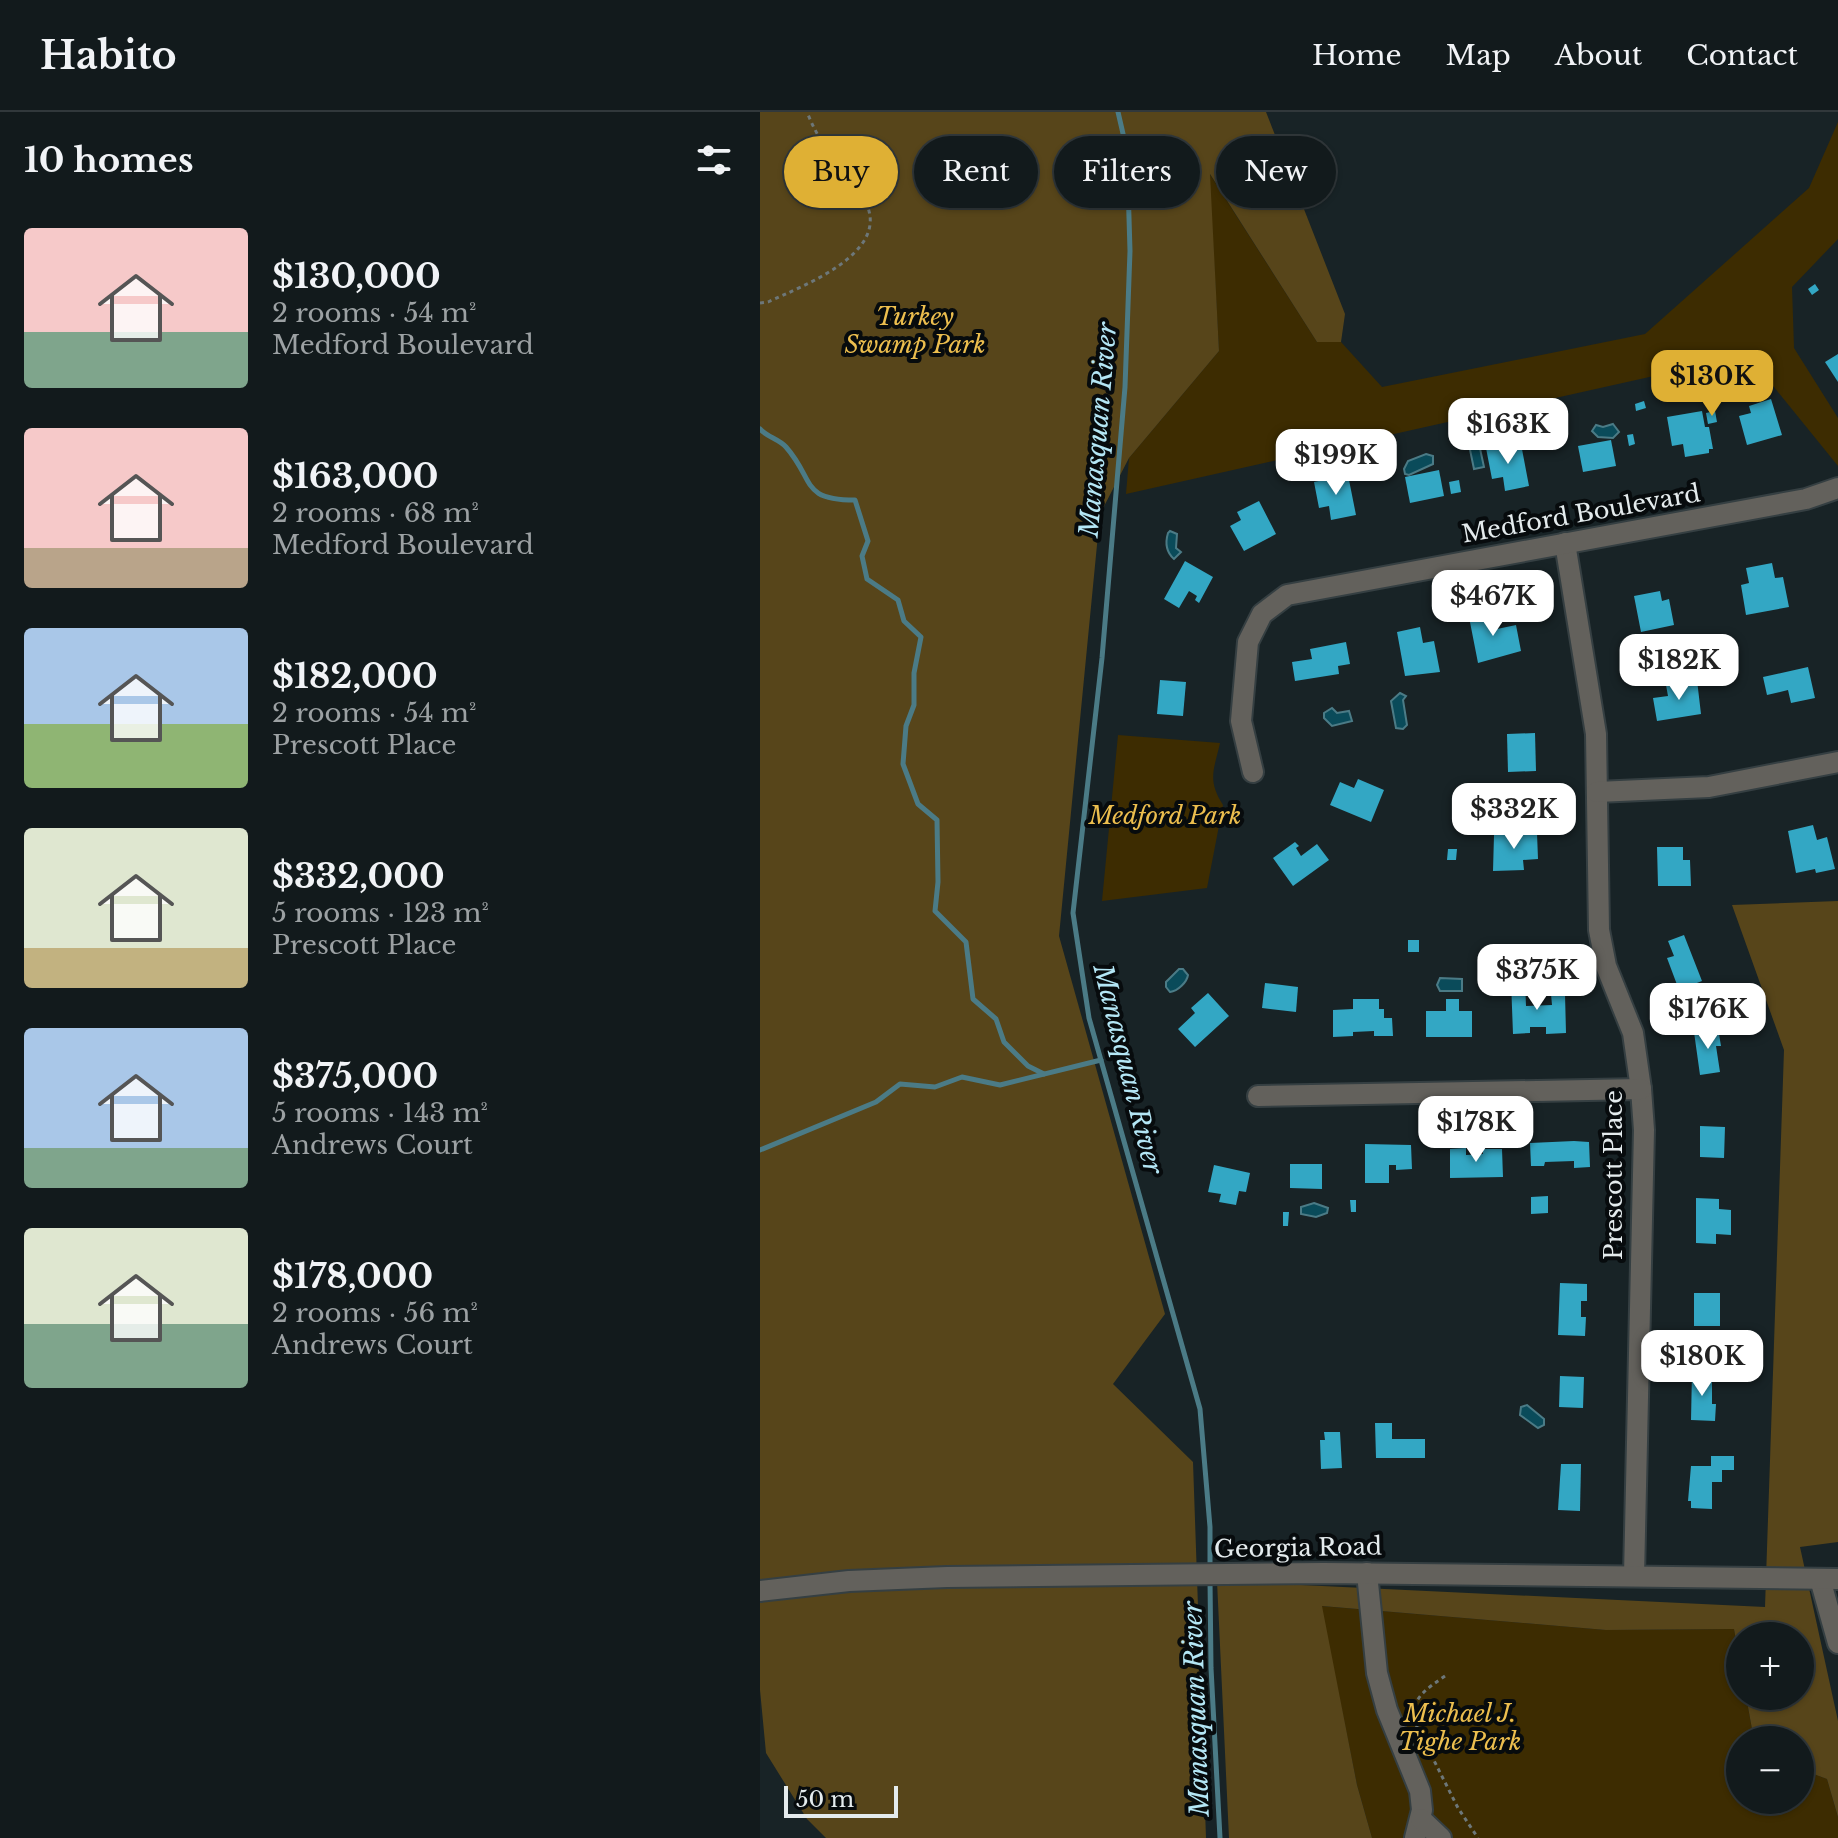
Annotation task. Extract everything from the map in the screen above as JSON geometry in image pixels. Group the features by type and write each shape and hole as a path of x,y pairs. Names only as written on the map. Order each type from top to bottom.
{"street":[{"name":"Medford Boulevard","path":"1253,772 1241,721 1248,642 1270,606 1287,595 1806,499 1838,488"},
{"name":"Prescott Place","path":"1565,543 1594,716 1601,942 1606,966 1633,1033 1644,1130 1634,1576"},
{"path":"1597,792 1709,787 1838,762"},
{"path":"1258,1096 1641,1089"},
{"path":"1367,1573 1377,1673 1387,1710 1420,1791 1418,1828 1441,1838"},
{"name":"Georgia Road","path":"760,1591 863,1580 1226,1574 1829,1579"},
{"path":"1829,1579 1838,1643"}],"path":[{"path":"760,303 832,271 852,256 865,238 868,227 870,217 865,200 816,135 807,112"},
{"path":"1445,1676 1416,1699 1413,1719 1458,1808 1478,1838"}],"green space":[{"name":"Turkey Swamp Park","path":"760,112 1266,112 1275,136 1216,136 1216,183 1210,174 1219,351 1129,458 1100,514 1059,936 1165,1314 1113,1384 1193,1462 1206,1838 826,1838 807,1819 766,1753 760,1690"},
{"path":"1838,122 1838,239 1792,287 1794,348 1838,418 1838,466 1748,355 1126,494 1129,458 1219,351 1209,173 1216,184 1216,208 1231,208 1317,342 1341,342 1382,387 1645,334 1809,188"},
{"path":"1232,208 1304,208 1345,314 1341,342 1317,342"},
{"name":"Medford Park","path":"1118,735 1220,743 1213,782 1223,805 1207,888 1102,901"},
{"path":"1838,901 1838,1542 1800,1547 1838,1721 1838,1817 1827,1779 1814,1774 1814,1726 1751,1726 1749,1710 1814,1710 1814,1622 1726,1622 1726,1629 1606,1630 1322,1606 1357,1785 1372,1838 1229,1838 1217,1581 1765,1607 1784,1050 1732,905"},
{"name":"Michael J. Tighe Park","path":"1321,1606 1606,1630 1726,1629 1726,1710 1749,1710 1751,1726 1726,1726 1726,1814 1814,1814 1814,1774 1827,1779 1838,1817 1838,1838 1372,1838 1357,1785"}],"water":[{"path":"1613,424 1619,432 1613,438 1598,437 1592,431 1596,425 1603,427"},
{"path":"1479,444 1484,467 1474,469 1469,445"},
{"path":"1426,454 1433,456 1433,464 1405,474 1408,461"},
{"path":"1170,531 1177,534 1176,548 1181,552 1174,559 1167,547"},
{"path":"1400,693 1406,696 1403,700 1407,725 1403,729 1396,728 1391,701"},
{"path":"1332,708 1337,713 1349,711 1352,721 1332,726 1324,718 1324,713"},
{"path":"1518,949 1539,949 1541,961 1515,960 1513,953"},
{"path":"1179,969 1183,969 1187,978 1179,988 1170,992 1166,982"},
{"path":"1440,978 1462,979 1462,991 1440,991 1437,985"},
{"path":"1314,1203 1328,1208 1327,1213 1316,1217 1301,1214 1301,1207"},
{"path":"1527,1405 1544,1419 1544,1425 1538,1428 1520,1415 1521,1407"}],"building":[{"path":"1815,284 1819,290 1812,295 1808,289"},
{"path":"1838,354 1838,382 1825,362"},
{"path":"1771,399 1782,435 1747,445 1739,416 1751,413 1749,406"},
{"path":"1644,401 1646,408 1636,411 1635,404"},
{"path":"1702,411 1713,449 1709,449 1709,453 1685,457 1683,444 1672,446 1667,417"},
{"path":"1715,411 1717,422 1708,424 1706,413"},
{"path":"1633,434 1635,444 1629,446 1627,435"},
{"path":"1611,440 1616,466 1583,472 1578,446"},
{"path":"1521,444 1529,486 1505,491 1503,477 1492,479 1486,448"},
{"path":"1439,470 1444,496 1410,503 1405,477"},
{"path":"1348,475 1356,515 1331,520 1329,506 1319,508 1314,482"},
{"path":"1459,480 1461,492 1451,494 1449,482"},
{"path":"1259,501 1276,534 1244,551 1230,526 1241,520 1237,512"},
{"path":"1185,561 1213,577 1199,603 1195,600 1197,596 1189,591 1179,608 1164,599"},
{"path":"1772,563 1775,578 1783,577 1789,607 1746,615 1741,585 1749,583 1746,568"},
{"path":"1660,591 1662,601 1669,599 1674,625 1641,632 1634,596"},
{"path":"1498,614 1500,623 1496,624 1497,629 1516,625 1521,651 1478,663 1469,617"},
{"path":"1420,627 1423,643 1434,641 1440,672 1405,676 1397,632"},
{"path":"1346,642 1350,664 1338,666 1339,674 1295,681 1292,662 1312,659 1310,649"},
{"path":"1808,667 1815,698 1791,703 1788,690 1767,695 1763,677"},
{"path":"1160,680 1186,682 1183,716 1157,714"},
{"path":"1697,680 1701,714 1657,721 1653,698 1668,696 1666,685"},
{"path":"1535,733 1536,771 1508,772 1507,734"},
{"path":"1358,779 1384,790 1371,822 1330,805 1340,782 1354,788"},
{"path":"1813,825 1817,840 1827,837 1835,869 1796,873 1788,831"},
{"path":"1537,833 1538,859 1523,860 1524,870 1493,871 1494,835"},
{"path":"1295,842 1301,856 1317,844 1329,860 1293,886 1273,858"},
{"path":"1657,847 1683,847 1683,860 1690,860 1691,886 1658,886"},
{"path":"1448,849 1457,849 1456,860 1447,860"},
{"path":"1684,935 1702,981 1679,990 1667,958 1674,956 1668,941"},
{"path":"1408,940 1419,940 1419,952 1408,952"},
{"path":"1525,980 1526,1006 1552,1005 1551,994 1565,994 1566,1033 1546,1034 1546,1027 1530,1027 1530,1033 1513,1034 1511,981"},
{"path":"1265,983 1298,987 1296,1012 1262,1008"},
{"path":"1208,993 1229,1016 1195,1047 1178,1029 1195,1013 1191,1008"},
{"path":"1353,999 1379,999 1379,1009 1384,1009 1384,1018 1392,1018 1393,1036 1374,1036 1374,1031 1333,1037 1333,1010 1353,1009"},
{"path":"1446,999 1459,999 1459,1011 1472,1011 1472,1037 1426,1037 1426,1011 1446,1011"},
{"path":"1718,1028 1721,1046 1716,1046 1720,1072 1700,1075 1694,1032"},
{"path":"1700,1126 1725,1127 1724,1158 1700,1157"},
{"path":"1589,1142 1590,1167 1574,1168 1574,1161 1531,1166 1530,1143"},
{"path":"1365,1144 1411,1145 1412,1169 1396,1170 1396,1165 1389,1165 1389,1183 1365,1183"},
{"path":"1466,1148 1466,1155 1483,1154 1483,1149 1502,1149 1503,1177 1450,1178 1450,1149"},
{"path":"1290,1164 1322,1164 1322,1189 1290,1188"},
{"path":"1214,1165 1250,1173 1246,1192 1239,1191 1236,1205 1219,1202 1221,1194 1208,1192"},
{"path":"1548,1196 1548,1213 1531,1214 1531,1197"},
{"path":"1696,1198 1719,1199 1719,1209 1731,1210 1731,1235 1716,1234 1716,1244 1696,1243"},
{"path":"1350,1200 1356,1200 1356,1212 1351,1212"},
{"path":"1283,1212 1289,1212 1288,1226 1283,1226"},
{"path":"1560,1283 1587,1284 1587,1301 1581,1301 1581,1317 1586,1317 1585,1336 1558,1335"},
{"path":"1694,1293 1720,1293 1720,1326 1694,1326"},
{"path":"1692,1372 1712,1373 1715,1421 1691,1420"},
{"path":"1560,1376 1584,1377 1583,1408 1559,1407"},
{"path":"1375,1423 1392,1423 1392,1439 1425,1439 1425,1458 1376,1458"},
{"path":"1324,1432 1340,1432 1342,1468 1321,1469 1320,1440 1325,1440"},
{"path":"1711,1456 1734,1456 1734,1470 1722,1470 1722,1482 1712,1482 1712,1509 1691,1508 1691,1501 1688,1501 1691,1466 1711,1466"},
{"path":"1561,1464 1581,1464 1580,1511 1558,1510"}],"waterway":[{"name":"Manasquan River","path":"1118,112 1127,151 1130,251 1125,387 1102,658 1073,913 1089,1018 1200,1409 1210,1527 1210,1570"},
{"path":"760,429 786,447 817,492 837,499 855,500 868,541 862,556 867,579 898,600 904,621 921,637 914,673 914,705 906,726 903,764 918,804 937,820 935,911 966,942 973,999 996,1019 1004,1042 1028,1066 1044,1074"},
{"path":"760,1150 876,1102 900,1084 935,1087 962,1077 1000,1085 1101,1060"},
{"name":"Manasquan River","path":"1210,1580 1211,1668 1220,1838"}]}
